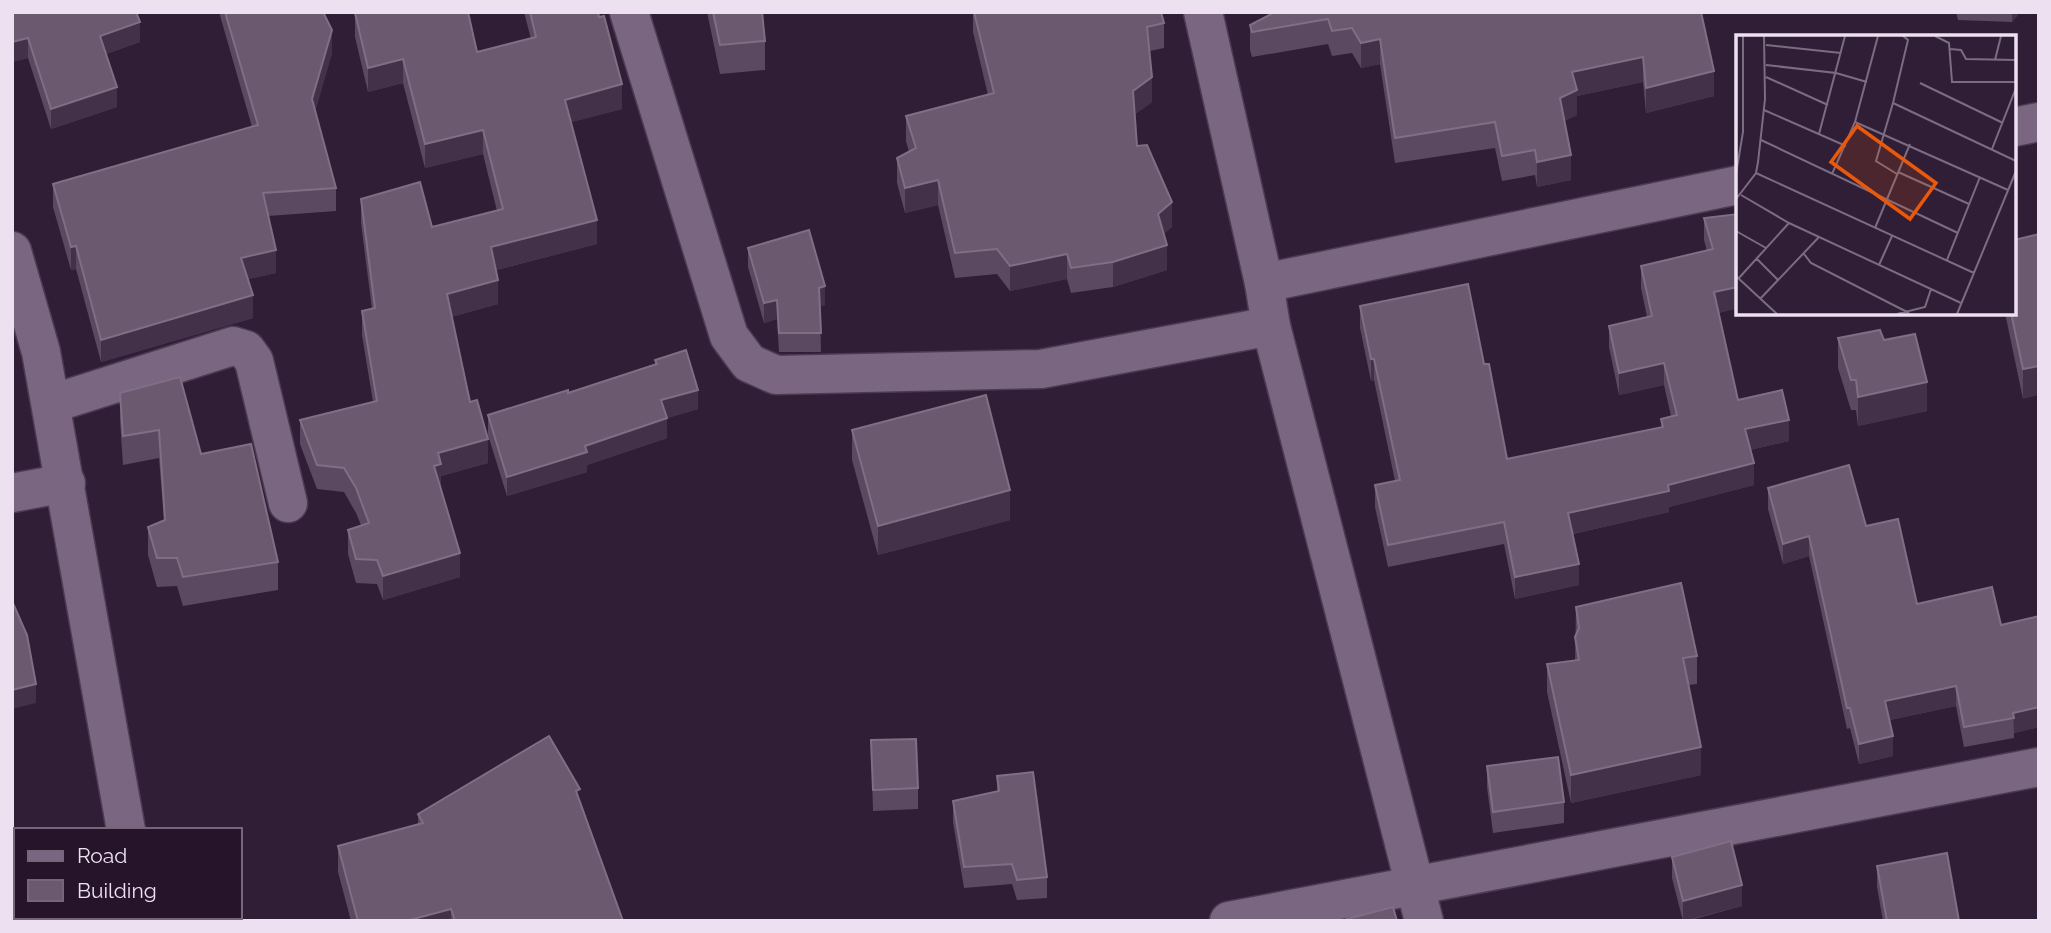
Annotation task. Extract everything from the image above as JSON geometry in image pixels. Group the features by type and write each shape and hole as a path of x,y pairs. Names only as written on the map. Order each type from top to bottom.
{"street":[{"path":"629,12 729,336 749,363 776,375 1041,369 1270,326"},
{"path":"1203,12 1264,283 1270,326 1419,903"},
{"path":"2016,127 2039,122"},
{"path":"1264,283 1736,185"},
{"path":"12,251 41,352 126,828"},
{"path":"51,404 233,346 246,350 254,361 288,503"},
{"path":"12,494 66,483"},
{"path":"1228,921 1419,903 2039,767"}],"building":[{"path":"12,12 136,12 140,22 100,36 117,87 51,109 28,38 12,42"},
{"path":"225,12 323,12 332,30 312,99 336,188 263,193 276,250 241,258 253,295 101,340 76,246 71,247 53,184 258,125"},
{"path":"468,12 477,52 536,37 530,12 598,12 599,17 604,16 622,84 565,100 597,220 491,247 498,280 447,294 470,402 477,400 488,439 438,453 441,464 434,466 460,553 383,576 377,560 356,559 348,530 369,523 356,488 344,468 317,465 300,420 377,401 362,311 375,308 361,199 420,182 432,227 503,209 483,130 425,144 403,59 368,68 355,13"},
{"path":"713,12 762,12 765,41 720,45"},
{"path":"974,12 1161,12 1164,23 1147,27 1152,77 1133,91 1137,146 1147,145 1172,202 1158,214 1167,245 1113,262 1071,268 1067,254 1010,266 997,249 955,253 938,180 905,188 897,158 916,148 906,116 994,93"},
{"path":"1275,12 1701,12 1714,71 1646,88 1643,57 1572,72 1577,90 1560,98 1571,155 1537,162 1535,150 1502,156 1495,122 1395,138 1380,39 1361,43 1352,28 1332,31 1328,19 1252,32 1250,25"},
{"path":"1736,214 1736,287 1714,292 1738,400 1782,390 1789,420 1745,429 1754,463 1668,485 1669,491 1568,513 1579,564 1515,577 1504,522 1388,545 1375,485 1400,480 1360,306 1468,284 1484,364 1489,364 1507,459 1663,427 1661,419 1677,415 1664,363 1619,373 1609,326 1652,316 1641,266 1713,249 1704,218"},
{"path":"809,230 825,286 819,288 821,333 779,333 777,300 764,303 748,248"},
{"path":"2039,234 2039,366 2023,369 2011,315 2016,315 2016,240"},
{"path":"1880,330 1884,340 1915,334 1927,382 1858,397 1856,380 1851,380 1838,338"},
{"path":"686,350 698,390 661,400 667,418 585,446 587,452 507,477 488,415 657,364 655,360"},
{"path":"180,377 201,454 251,444 278,562 183,577 177,558 157,558 148,527 165,520 159,430 123,436 120,393"},
{"path":"986,395 1010,490 878,526 852,430"},
{"path":"1849,465 1866,526 1898,519 1917,604 1992,587 2001,625 2039,616 2039,707 2013,713 2014,718 1964,727 1956,686 1885,701 1893,736 1859,744 1850,708 1847,708 1809,536 1783,544 1768,488"},
{"path":"1681,583 1697,656 1683,658 1701,747 1571,775 1547,664 1579,660 1575,637 1579,628 1576,607"},
{"path":"12,601 27,635 36,684 12,690"},
{"path":"549,736 580,789 576,791 623,921 455,921 451,909 406,921 358,921 338,846 423,823 418,814"},
{"path":"916,739 918,788 873,790 871,740"},
{"path":"1558,757 1564,802 1493,812 1487,766"},
{"path":"1033,772 1047,877 1017,880 1012,864 964,867 953,801 999,791 997,776"},
{"path":"1731,841 1742,885 1683,901 1672,857"},
{"path":"12,853 14,919 80,921 12,921"},
{"path":"1947,853 1959,921 1887,921 1877,866"},
{"path":"1393,907 1397,921 1347,919"}]}
